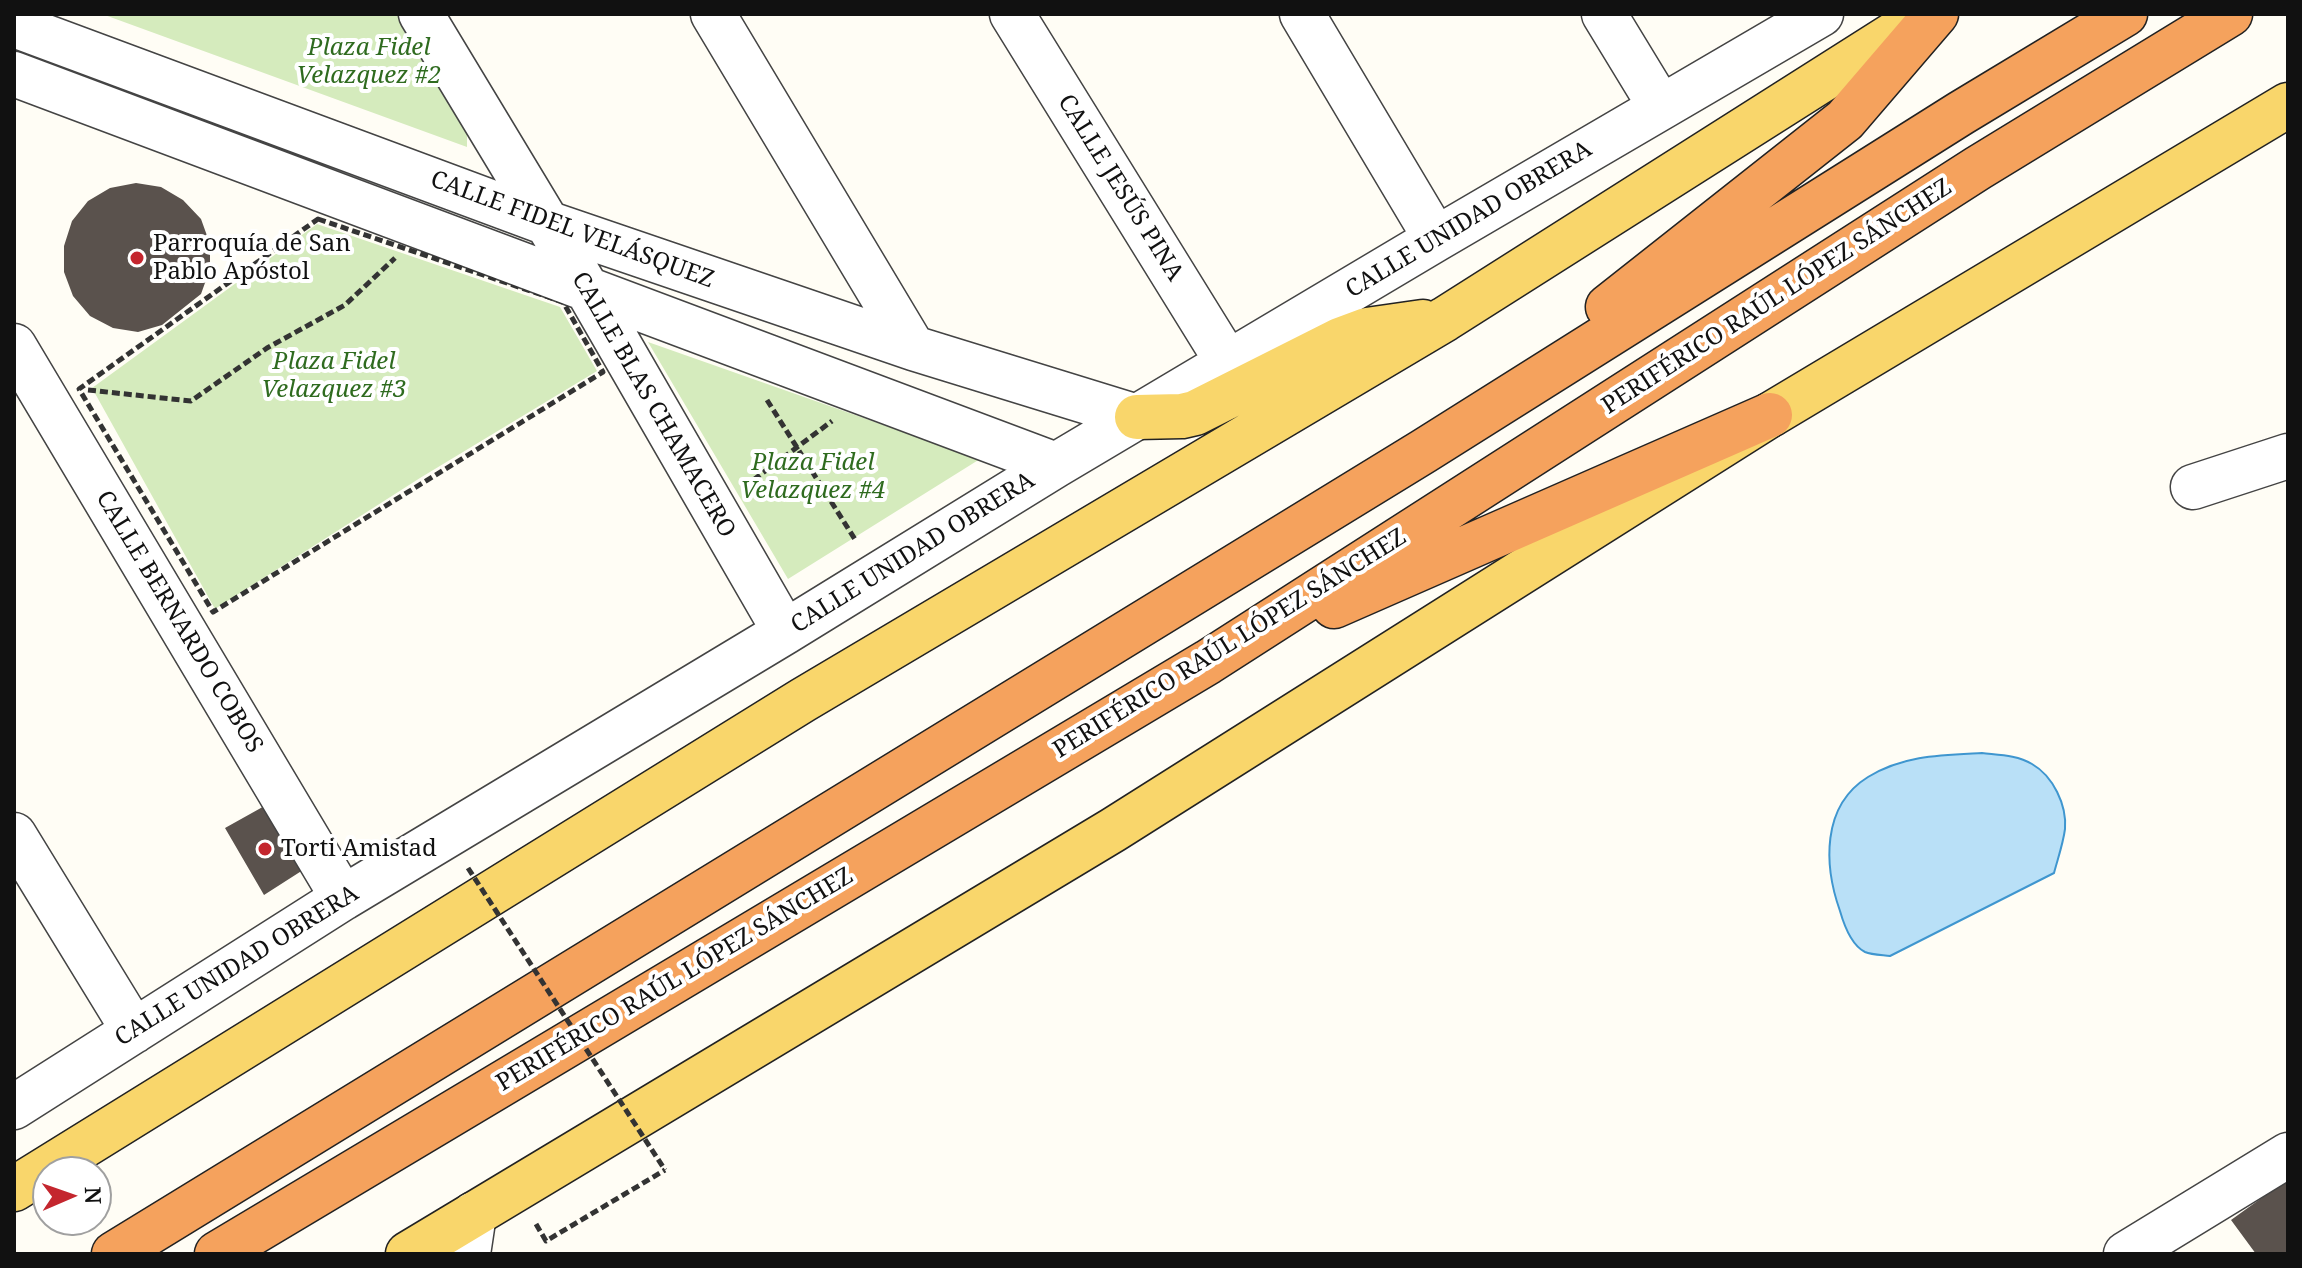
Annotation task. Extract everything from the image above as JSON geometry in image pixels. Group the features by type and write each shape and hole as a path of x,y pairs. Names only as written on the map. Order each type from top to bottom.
{"highway":[{"path":"1424,451 1845,120 1936,14"},
{"path":"114,1254 1424,451 1961,113 2125,14"},
{"name":"PERIFÉRICO RAÚL LÓPEZ SÁNCHEZ","path":"217,1254 1208,662 1978,168 2230,14"},
{"path":"1208,662 1770,415"}],"main road":[{"path":"14,1189 803,700 1445,319 1926,14"},
{"path":"408,1254 471,1234 516,1189 1113,830 1770,415 2288,105"},
{"path":"1137,417 1195,413 1340,340 1367,330 1445,319"}],"street":[{"name":"CALLE BLAS CHAMACERO","path":"421,14 587,289 785,632"},
{"path":"713,14 913,348"},
{"name":"CALLE JESÚS PINA","path":"1012,14 1228,363"},
{"path":"1302,14 1436,239"},
{"path":"1604,14 1660,106"},
{"name":"CALLE UNIDAD OBRERA","path":"14,1107 343,898 1056,465 1660,106 1821,14"},
{"name":"CALLE FIDEL VELÁSQUEZ","path":"14,25 547,223 913,348 1137,417"},
{"name":"CALLE FIDEL VELÁSQUEZ","path":"14,74 1056,465"},
{"name":"CALLE BERNARDO COBOS","path":"14,346 343,898"},
{"path":"2193,487 2288,456"},
{"path":"14,835 134,1031"},
{"path":"2126,1254 2288,1155"}],"path":[{"path":"318,219 563,302 603,372 213,612 79,389 318,219"},
{"path":"79,389 191,401 267,348 345,305 406,249"},
{"path":"766,398 857,541 845,549"},
{"path":"733,496 838,416"},
{"path":"468,868 665,1170 546,1241 516,1189"}],"green space":[{"name":"Plaza Fidel Velazquez #2","path":"102,14 397,14 467,131 467,147"},
{"name":"Plaza Fidel Velazquez #3","path":"317,224 560,307 597,371 420,478 215,609 92,388"},
{"name":"Plaza Fidel Velazquez #4","path":"648,342 980,459 788,579"}],"water":[{"path":"1982,753 2026,761 2040,769 2057,792 2064,810 2065,829 2054,873 1890,956 1865,952 1852,940 1846,928 1831,875 1830,838 1842,804 1853,789 1868,777 1895,764 1952,754"}],"building":[{"name":"Parroquía de San Pablo Apóstol","path":"136,183 161,187 183,200 201,219 210,244 210,269 201,294 162,325 138,332 113,328 90,316 73,296 64,272 64,246 72,221 88,201 110,188"},
{"name":"Torti Amistad","path":"268,804 303,870 264,895 225,828"},
{"path":"2288,1179 2288,1254 2256,1254 2231,1220"}],"place":[{"name":"Parroquía de San Pablo Apóstol","path":"137,258"},
{"name":"Torti Amistad","path":"265,849"}]}
